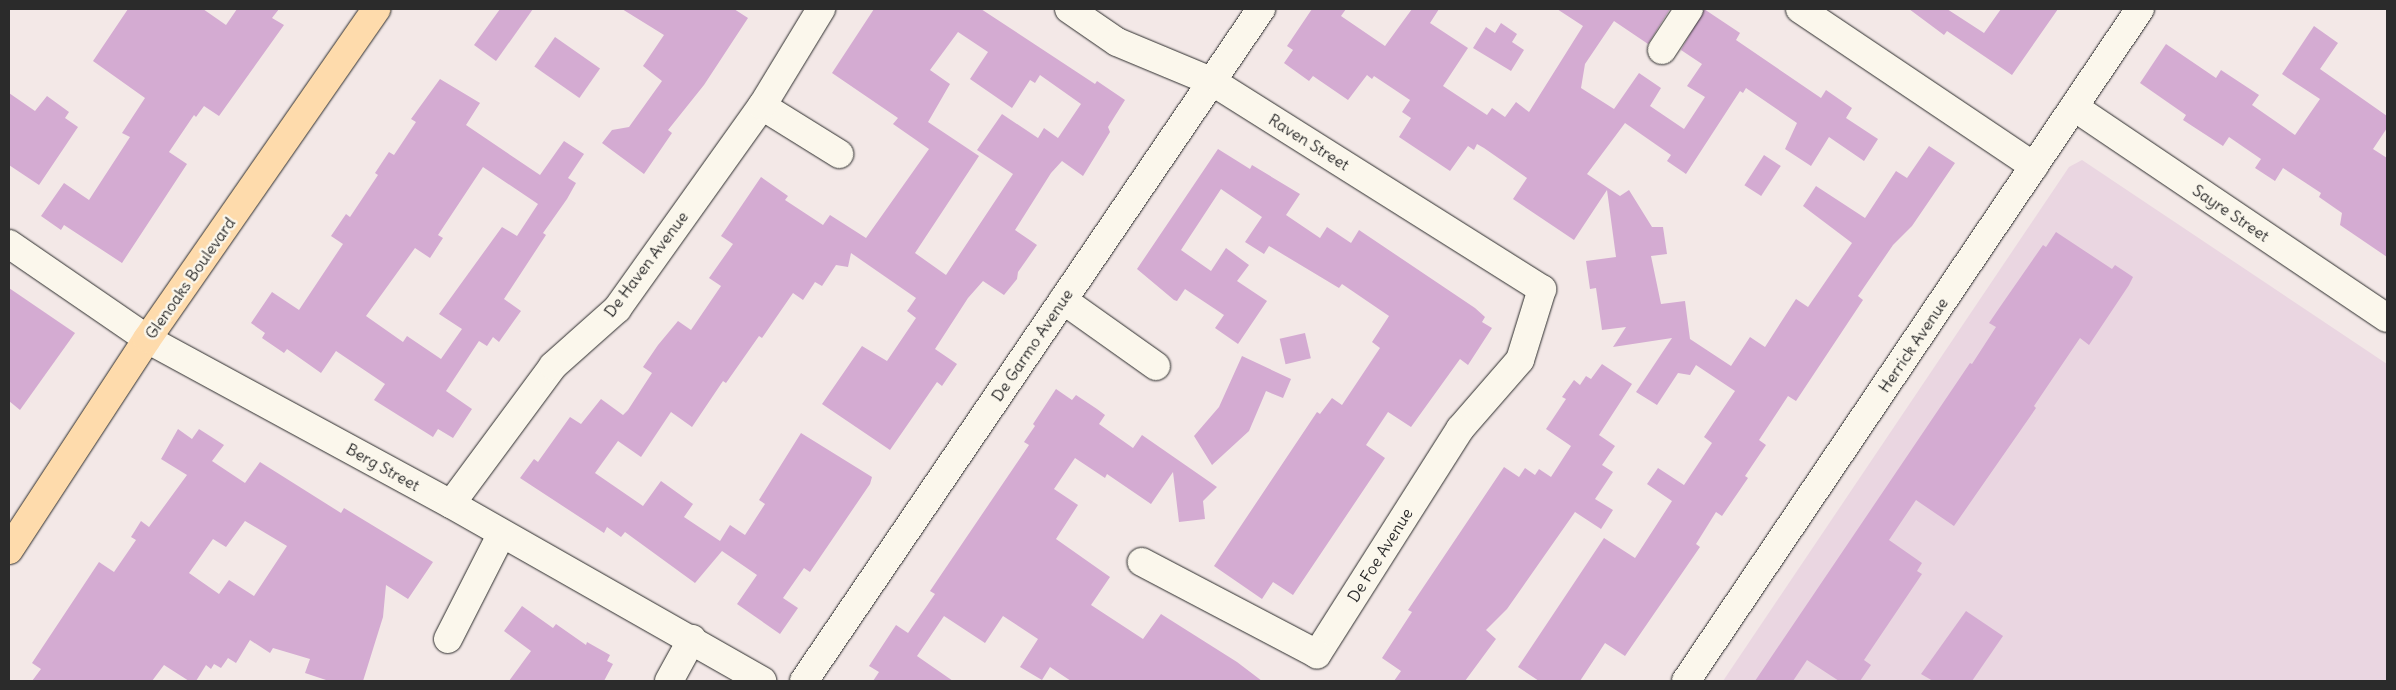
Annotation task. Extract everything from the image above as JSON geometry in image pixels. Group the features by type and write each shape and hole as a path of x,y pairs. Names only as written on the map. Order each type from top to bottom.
{"main road":[{"name":"Glenoaks Boulevard","path":"9,550 147,339 372,10"}],"street":[{"name":"De Haven Avenue","path":"452,504 553,366 616,309 762,106 821,9"},
{"name":"Raven Street","path":"1069,9 1118,42 1213,82 1542,289"},
{"name":"De Garmo Avenue","path":"804,681 1261,9"},
{"path":"1662,50 1689,9"},
{"path":"1800,9 2034,166"},
{"name":"Herrick Avenue","path":"1686,681 2140,9"},
{"path":"762,106 839,154"},
{"name":"Sayre Street","path":"2074,107 2387,318"},
{"name":"Berg Street","path":"9,244 147,339 452,504 501,535 692,639 762,681"},
{"name":"De Foe Avenue","path":"1142,562 1317,654 1460,429 1520,360 1542,289"},
{"path":"1062,300 1156,366"},
{"path":"448,639 501,535"},
{"path":"669,681 692,639"}],"shaded area":[{"path":"2082,160 2387,364 2387,681 1723,681 2069,167"}],"building":[{"path":"128,9 203,9 226,25 237,9 279,9 272,18 284,25 219,116 204,106 196,117 194,115 169,152 187,164 122,263 64,225 61,230 41,216 64,183 89,200 130,137 122,133 145,98 93,61"},
{"path":"500,9 533,9 496,61 474,45"},
{"path":"622,9 734,9 748,18 704,85 668,130 672,133 644,174 602,143 612,130 629,127 662,81 643,66 664,35"},
{"path":"874,9 981,9 1095,84 1097,81 1125,100 1108,127 1110,132 1083,176 1062,161 1051,173 1015,230 1037,245 1018,272 1017,279 1004,295 983,281 968,298 935,349 957,364 942,386 937,382 890,450 822,404 862,346 887,361 916,318 907,311 916,298 851,253 848,267 836,265 822,286 815,282 803,300 793,293 762,338 759,336 726,383 723,381 692,427 671,412 641,457 618,441 595,473 643,506 661,481 693,504 684,517 720,541 730,525 745,535 765,504 759,500 801,433 872,477 870,484 810,572 804,568 783,598 798,608 780,634 737,604 757,575 722,551 695,583 625,532 621,537 607,527 604,533 520,478 534,459 538,462 570,417 581,424 601,399 623,415 628,410 652,373 643,367 658,345 678,321 691,330 721,286 709,278 733,244 721,236 761,177 788,196 785,200 823,225 830,215 866,238 929,149 893,124 898,118 832,73","holes":["958,32 988,52 970,79 1012,108 1030,80 1035,83 1040,75 1081,104 1058,138 1044,128 1038,138 1002,114 977,150 1013,174 946,275 915,253 979,156 928,122 950,84 930,70"]},
{"path":"1312,9 1346,9 1341,16 1385,46 1412,9 1439,9 1430,23 1468,48 1443,86 1487,115 1492,108 1505,117 1516,102 1529,112 1583,26 1557,9 1670,9 1648,44 1614,21 1585,64 1581,88 1614,109 1639,73 1661,88 1650,106 1684,129 1705,97 1687,86 1702,64 1681,50 1704,9 1740,33 1736,40 1821,98 1826,90 1852,108 1846,118 1878,139 1864,161 1829,137 1811,166 1785,149 1797,123 1746,88 1743,93 1740,91 1686,174 1667,161 1671,155 1625,123 1587,174 1620,196 1629,190 1652,227 1663,227 1667,254 1651,256 1661,304 1685,301 1690,339 1731,366 1750,337 1765,347 1796,299 1808,307 1852,243 1803,206 1816,186 1865,218 1896,171 1907,178 1929,146 1955,163 1912,226 1893,245 1858,296 1863,300 1796,401 1788,396 1759,440 1766,445 1745,476 1748,478 1722,516 1716,512 1696,544 1700,547 1625,656 1605,643 1580,681 1539,681 1518,667 1604,538 1635,558 1672,501 1647,484 1658,468 1684,485 1712,443 1704,437 1735,391 1696,365 1690,375 1678,373 1657,405 1636,392 1672,338 1613,347 1626,327 1602,330 1596,288 1590,289 1586,261 1616,257 1607,190 1574,240 1513,199 1527,178 1477,144 1474,150 1468,146 1450,171 1399,137 1411,118 1402,112 1410,100 1374,76 1372,79 1367,75 1348,100 1313,76 1309,81 1284,63 1293,50 1287,46"},
{"path":"1909,9 1947,9 1984,33 2001,9 2058,9 2012,75 1947,31 1944,35"},
{"path":"1501,23 1517,34 1512,42 1524,50 1511,71 1473,48 1486,27 1495,33"},
{"path":"2314,26 2338,43 2320,69 2387,116 2387,128 2373,149 2387,158 2387,257 2340,225 2342,213 2319,197 2321,193 2283,168 2275,181 2255,168 2261,159 2229,137 2223,146 2183,120 2186,115 2140,83 2166,44 2216,78 2221,70 2259,95 2252,105 2295,135 2320,99 2282,74"},
{"path":"555,37 600,69 579,98 534,66"},
{"path":"440,79 480,103 466,125 540,175 564,141 584,154 568,178 576,183 543,233 546,235 504,299 521,311 499,342 493,337 487,346 479,341 446,391 472,409 453,438 438,429 433,437 374,400 385,384 336,351 321,373 287,349 284,353 262,338 265,333 251,323 272,292 299,310 343,244 331,236 346,214 350,217 378,175 375,173 389,152 394,155 416,122 411,119","holes":["483,167 538,204 517,236 502,227 439,314 462,329 441,359 407,336 403,342 366,316 415,248 430,258 443,238 438,235"]},
{"path":"9,93 35,111 47,96 69,112 65,118 78,127 39,185 9,165"},
{"path":"1218,149 1250,169 1252,165 1300,194 1286,215 1320,238 1327,227 1351,243 1359,230 1475,308 1485,317 1482,322 1492,328 1468,365 1460,359 1411,427 1388,412 1366,445 1385,458 1293,595 1273,582 1262,599 1214,566 1317,412 1320,414 1332,398 1342,405 1380,348 1372,342 1389,316 1342,284 1339,288 1269,246 1264,254 1245,242 1262,217 1221,189 1181,250 1211,271 1226,248 1249,265 1237,281 1267,301 1238,344 1215,328 1224,315 1185,289 1177,301 1174,300 1137,269"},
{"path":"1764,155 1781,166 1761,196 1744,185"},
{"path":"2056,232 2112,269 2115,265 2133,277 2089,345 2080,338 2034,406 2036,408 1954,526 1916,500 1889,540 1922,563 1917,571 1922,574 1864,660 1871,665 1860,681 1839,681 1807,660 1793,681 1755,681 1970,363 1972,364 1996,327 1989,323 2043,245 2046,247"},
{"path":"9,288 75,333 20,410 9,401"},
{"path":"1305,333 1311,358 1286,364 1280,339"},
{"path":"1242,356 1291,379 1283,398 1266,391 1249,431 1212,465 1194,436 1219,407"},
{"path":"1602,364 1632,384 1599,435 1615,446 1602,465 1613,472 1595,499 1613,510 1601,529 1575,512 1507,609 1486,630 1496,639 1465,681 1394,681 1401,671 1382,658 1412,612 1408,610 1504,467 1519,477 1525,468 1535,475 1539,469 1551,477 1571,446 1546,429 1566,399 1562,397 1574,380 1580,385 1586,376 1591,379"},
{"path":"1056,389 1072,400 1076,395 1105,415 1099,424 1133,448 1142,435 1217,487 1203,501 1205,519 1179,522 1173,472 1151,504 1107,474 1105,478 1075,458 1054,489 1078,505 1056,539 1110,577 1091,605 1143,639 1161,614 1237,662 1262,681 1071,681 1050,667 1042,680 1020,667 1038,639 1003,616 985,643 944,616 917,656 953,681 873,681 879,672 869,666 896,625 908,633 935,594 930,591 1029,445 1024,442 1035,426 1033,424"},
{"path":"178,429 192,439 199,429 224,445 212,461 245,483 260,462 341,513 344,508 433,562 408,599 386,585 383,617 363,681 329,681 305,673 310,659 273,648 270,653 250,640 236,663 228,658 221,668 214,664 211,669 206,665 196,681 189,681 164,665 152,681 32,681 41,669 32,663 99,562 114,572 136,540 131,537 141,521 149,527 187,475 161,459","holes":["245,521 287,546 254,596 229,580 219,594 189,573 213,539 226,547"]},
{"path":"522,606 553,628 556,624 586,645 587,642 610,655 607,661 613,664 604,681 509,681 531,651 504,631"},
{"path":"1966,611 2003,636 1972,681 1933,681 1921,674"}]}
